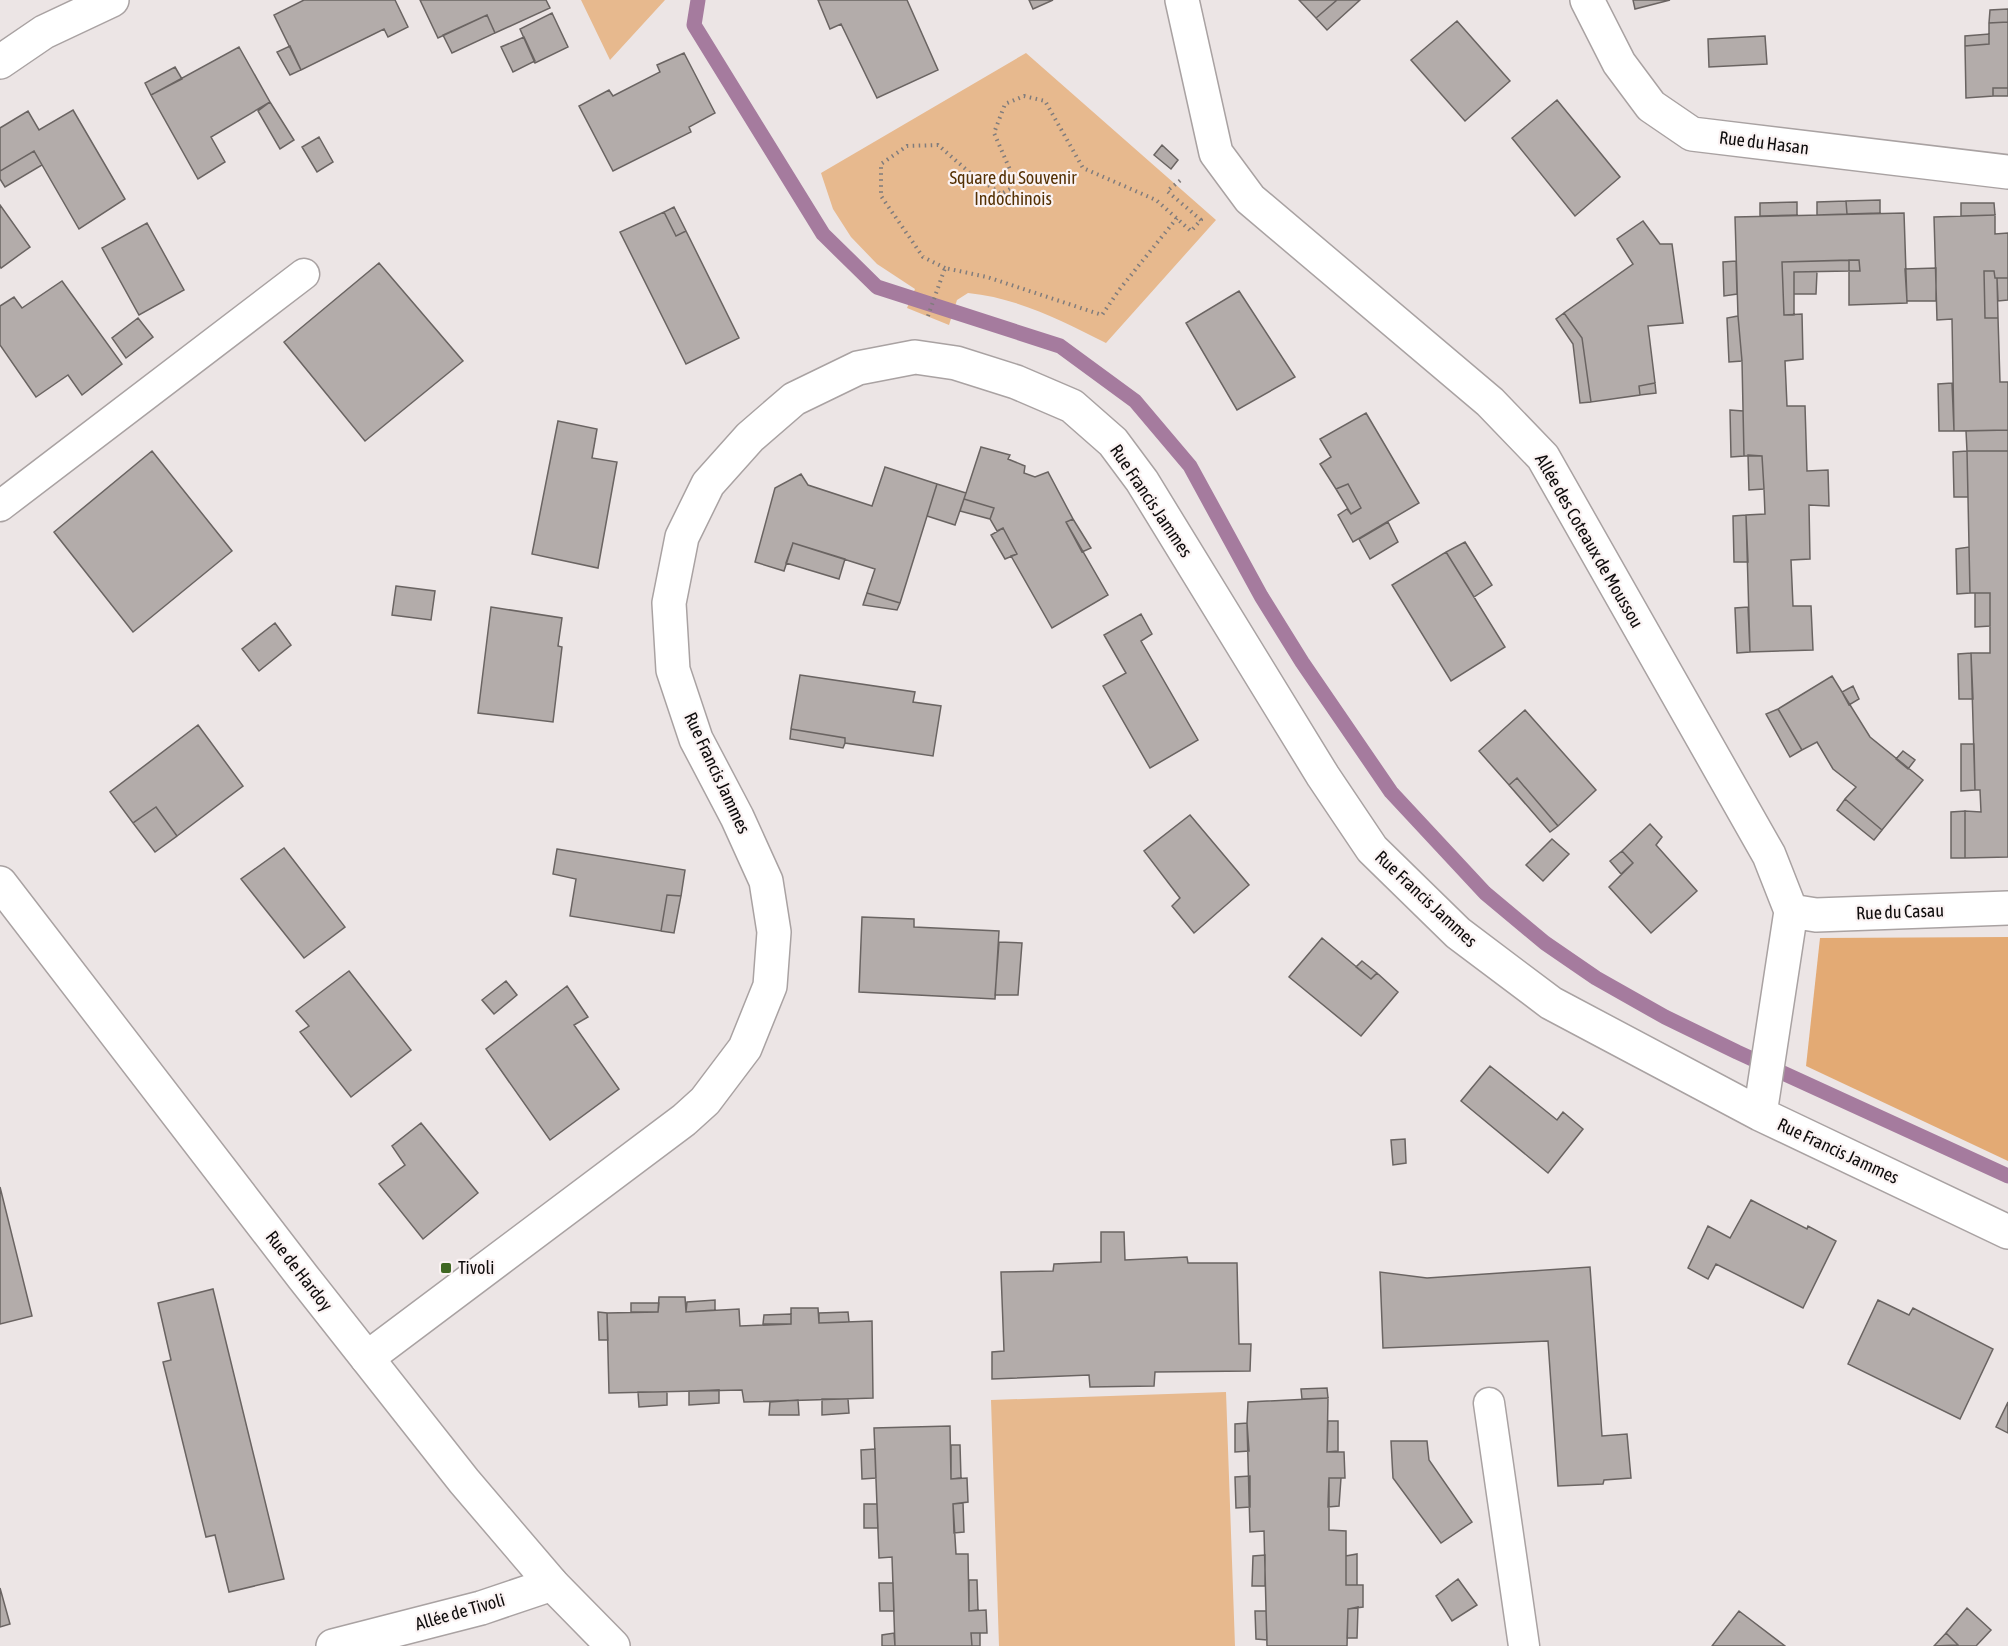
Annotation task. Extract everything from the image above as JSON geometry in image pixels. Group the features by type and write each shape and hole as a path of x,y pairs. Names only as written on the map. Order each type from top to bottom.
{"street":[{"path":"0,62 44,32 112,0"},
{"name":"Allée des Coteaux de Moussou","path":"1182,0 1216,153 1250,199 1490,402 1543,457 1769,855 1791,910"},
{"name":"Rue du Hasan","path":"1587,0 1619,63 1651,106 1692,134 2008,172"},
{"name":"Rue Francis Jammes","path":"367,1358 684,1120 705,1101 745,1047 770,986 774,932 766,881 737,817 696,738 673,670 669,603 682,537 708,484 750,437 794,399 858,368 915,357 956,363 1016,382 1072,406 1113,441 1142,481 1323,776 1372,849 1458,933 1551,1003 1760,1114 2008,1232"},
{"name":"Rue de Hardoy","path":"0,884 464,1481 552,1584 613,1646"},
{"name":"Rue du Casau","path":"1791,910 1816,915 2008,908"},
{"path":"1760,1114 1791,910"},
{"name":"Allée de Tivoli","path":"333,1646 481,1608 552,1584"}],"lane":[{"path":"0,506 304,274"},
{"path":"1490,1403 1524,1646"}],"path":[{"path":"1175,184 1167,191 1201,220 1191,231 1177,218 1156,200 1083,168 1045,101 1024,96 1005,104 994,133 1014,179 1010,189 1001,194 969,172 938,145 907,146 881,164 881,196 923,257 945,268 987,277 1102,315 1119,290 1177,218"},
{"path":"915,357 945,268"}],"green space":[{"path":"581,0 665,0 610,60"},
{"name":"Square du Souvenir Indochinois","path":"1026,53 1216,220 1106,343 1022,305 986,296 968,293 957,300 949,325 907,308 915,289 877,264 851,237 833,209 821,173"},
{"path":"1226,1392 1235,1646 999,1646 991,1400"}],"shaded area":[{"path":"2008,937 2008,1161 1806,1066 1820,938"}],"building":[{"path":"304,0 395,0 408,27 388,37 384,29 301,70 274,15"},
{"path":"420,0 546,0 550,8 495,33 487,15 438,38"},
{"path":"818,0 907,0 938,70 877,98 841,24 830,29"},
{"path":"1029,0 1053,0 1033,9"},
{"path":"1299,0 1337,0 1316,18"},
{"path":"1337,0 1360,0 1327,30 1316,18"},
{"path":"1633,0 1670,0 1635,9"},
{"path":"2008,9 2008,22 1989,23 1990,10"},
{"path":"552,13 568,47 535,63 520,29"},
{"path":"487,15 495,33 452,53 443,35"},
{"path":"1457,21 1510,81 1465,121 1411,60"},
{"path":"2008,22 2008,88 1993,88 1993,96 1966,98 1965,46 1989,44 1989,23"},
{"path":"1989,34 1989,44 1965,46 1965,36"},
{"path":"1765,36 1767,64 1709,67 1708,39"},
{"path":"524,37 535,61 513,72 501,47"},
{"path":"290,46 301,70 290,75 277,52"},
{"path":"239,47 270,102 211,137 225,162 198,179 151,95"},
{"path":"684,53 715,113 689,127 691,132 613,171 579,106 609,90 613,96 660,72 657,65"},
{"path":"175,67 182,79 151,95 145,83"},
{"path":"1993,88 2008,88 2008,96 1993,96"},
{"path":"1557,100 1620,177 1575,216 1512,138"},
{"path":"270,102 294,140 280,149 258,111"},
{"path":"73,110 125,199 79,229 34,151 0,171 0,128 28,111 39,130"},
{"path":"319,137 333,162 317,172 302,147"},
{"path":"1162,145 1178,160 1171,169 1154,155"},
{"path":"34,151 42,165 5,187 0,179 0,171"},
{"path":"1880,200 1880,213 1847,214 1846,201"},
{"path":"1846,201 1847,214 1817,215 1817,202"},
{"path":"1797,202 1797,215 1760,216 1760,203"},
{"path":"1961,203 1994,203 1995,215 1961,216"},
{"path":"0,205 30,247 1,268 0,266"},
{"path":"674,207 686,231 676,236 664,212"},
{"path":"664,212 676,236 686,231 739,338 686,364 620,232"},
{"path":"1904,213 1907,303 1849,305 1849,271 1860,271 1859,260 1782,262 1784,315 1802,314 1803,359 1785,361 1787,406 1805,406 1807,471 1828,470 1829,506 1809,505 1810,559 1791,560 1793,606 1811,606 1813,650 1750,652 1746,515 1765,514 1762,456 1744,456 1735,217"},
{"path":"1995,215 1995,234 2008,233 2008,278 1995,278 1994,271 1984,271 1985,318 1998,318 2000,382 2008,382 2008,430 1954,431 1952,319 1937,320 1934,217"},
{"path":"1643,221 1660,244 1672,244 1683,323 1648,326 1655,383 1639,386 1640,395 1591,402 1582,338 1564,313 1633,264 1617,239"},
{"path":"147,223 184,290 139,315 102,248"},
{"path":"1849,260 1859,260 1860,271 1849,271"},
{"path":"1849,260 1849,271 1794,272 1794,315 1784,315 1782,262"},
{"path":"1736,261 1737,294 1724,296 1723,262"},
{"path":"379,263 463,361 365,441 284,342"},
{"path":"1936,268 1936,301 1907,301 1905,269"},
{"path":"1984,271 1994,271 1995,278 1997,278 1998,318 1985,318"},
{"path":"1794,272 1817,272 1816,294 1794,294"},
{"path":"1997,278 2008,278 2008,300 1998,301"},
{"path":"62,281 122,364 82,395 68,375 36,397 0,345 0,306 14,297 22,308"},
{"path":"1239,291 1295,377 1237,410 1186,323"},
{"path":"1564,313 1582,338 1591,402 1580,403 1573,344 1556,319"},
{"path":"1738,316 1742,361 1729,362 1727,318"},
{"path":"138,318 153,337 126,358 112,338"},
{"path":"1655,383 1656,393 1640,395 1639,386"},
{"path":"1952,383 1954,431 1939,431 1938,384"},
{"path":"1730,410 1743,411 1744,456 1731,457"},
{"path":"1366,413 1419,503 1353,542 1338,515 1347,509 1351,514 1361,508 1348,484 1336,489 1320,464 1331,457 1320,439"},
{"path":"558,421 597,429 592,458 617,462 598,568 532,554"},
{"path":"2008,430 2008,451 1967,451 1966,431"},
{"path":"981,447 1010,455 1008,459 1025,466 1024,473 1035,477 1048,472 1073,519 1066,522 1108,595 1052,628 1011,556 1017,554 1003,528 997,531 990,519 994,508 964,499"},
{"path":"152,451 232,551 133,632 54,532"},
{"path":"1967,451 2008,451 2008,857 1965,858 1965,811 1981,812 1980,790 1975,790 1971,653 1990,653 1990,593 1970,593"},
{"path":"1967,451 1968,497 1954,497 1953,452"},
{"path":"1748,455 1762,456 1764,489 1749,490"},
{"path":"885,467 937,484 900,603 867,593 875,569 793,543 784,571 755,562 775,488 801,474 808,485 872,506"},
{"path":"937,484 966,493 955,525 927,516"},
{"path":"1348,484 1361,508 1351,514 1336,489"},
{"path":"964,499 994,508 990,519 960,511"},
{"path":"1746,515 1748,562 1734,562 1733,516"},
{"path":"1073,519 1091,548 1082,552 1066,522"},
{"path":"1388,522 1398,542 1370,559 1359,539"},
{"path":"1003,528 1017,554 1005,559 991,535"},
{"path":"1465,542 1492,585 1474,597 1446,552"},
{"path":"793,543 845,559 839,579 786,563"},
{"path":"1969,547 1970,593 1957,594 1956,549"},
{"path":"1446,552 1505,647 1451,681 1392,585"},
{"path":"396,586 435,591 431,620 392,615"},
{"path":"867,593 900,603 897,610 863,605"},
{"path":"1975,593 1990,593 1990,626 1975,627"},
{"path":"491,607 562,618 558,646 562,647 553,722 478,713"},
{"path":"1748,607 1750,652 1737,653 1735,608"},
{"path":"1141,614 1152,634 1141,641 1198,740 1150,768 1103,686 1126,673 1104,635"},
{"path":"275,623 291,645 259,671 242,649"},
{"path":"1971,653 1973,699 1959,699 1958,654"},
{"path":"800,675 915,692 913,702 941,706 933,756 845,743 845,738 791,729"},
{"path":"1832,676 1870,737 1923,780 1882,830 1845,799 1856,787 1833,769 1817,742 1802,750 1778,709"},
{"path":"1853,686 1859,699 1849,705 1842,692"},
{"path":"1778,709 1802,750 1790,757 1766,714"},
{"path":"1525,710 1596,790 1558,826 1517,778 1509,785 1479,751"},
{"path":"198,725 243,786 177,836 156,807 133,823 110,792"},
{"path":"791,729 845,738 845,743 843,748 790,739"},
{"path":"1961,744 1974,744 1975,790 1961,791"},
{"path":"1903,751 1915,760 1908,769 1896,759"},
{"path":"1517,778 1558,826 1550,832 1509,785"},
{"path":"1845,799 1882,830 1874,840 1837,810"},
{"path":"156,807 177,836 155,852 133,823"},
{"path":"1965,811 1965,858 1951,858 1951,812"},
{"path":"1190,815 1249,885 1194,933 1172,906 1180,898 1144,851"},
{"path":"1650,824 1662,837 1656,845 1697,891 1651,933 1609,887 1633,863 1622,851"},
{"path":"1552,839 1569,854 1543,881 1526,865"},
{"path":"284,848 345,927 304,958 241,879"},
{"path":"557,849 685,870 681,896 667,895 661,931 570,916 576,879 553,874"},
{"path":"1622,851 1633,863 1621,874 1610,861"},
{"path":"667,895 681,896 674,933 661,931"},
{"path":"862,917 914,919 914,927 999,931 995,999 859,992"},
{"path":"1322,938 1371,979 1377,973 1398,992 1361,1036 1289,977"},
{"path":"999,942 1022,943 1018,995 995,995"},
{"path":"1362,961 1377,973 1371,979 1356,967"},
{"path":"349,971 411,1050 351,1097 300,1032 309,1026 296,1011"},
{"path":"506,981 517,995 494,1014 482,1000"},
{"path":"567,986 588,1017 574,1025 619,1089 550,1140 486,1049"},
{"path":"1490,1066 1557,1120 1563,1112 1583,1129 1548,1173 1461,1101"},
{"path":"421,1123 478,1193 423,1239 379,1184 405,1165 392,1146"},
{"path":"1405,1139 1406,1163 1393,1165 1391,1140"},
{"path":"0,1187 32,1316 0,1324"},
{"path":"1751,1200 1836,1241 1803,1308 1716,1264 1708,1279 1688,1268 1708,1226 1730,1238"},
{"path":"1101,1232 1124,1232 1125,1260 1187,1257 1188,1263 1237,1263 1239,1344 1251,1344 1250,1371 1155,1372 1154,1386 1090,1387 1089,1375 992,1379 992,1352 1004,1351 1001,1272 1053,1271 1054,1264 1101,1262"},
{"path":"1590,1267 1602,1436 1627,1434 1631,1478 1604,1480 1603,1484 1558,1486 1548,1341 1383,1348 1380,1272 1427,1278"},
{"path":"213,1289 284,1579 229,1592 215,1535 206,1537 163,1362 171,1360 158,1303"},
{"path":"659,1297 685,1297 686,1312 739,1309 740,1326 791,1324 791,1308 818,1308 819,1323 872,1321 873,1398 744,1402 742,1390 609,1393 607,1313 658,1312"},
{"path":"715,1300 715,1310 686,1312 687,1302"},
{"path":"1878,1300 1909,1315 1913,1308 1993,1349 1960,1419 1848,1364"},
{"path":"631,1303 659,1303 658,1312 631,1312"},
{"path":"598,1312 607,1313 608,1340 599,1340"},
{"path":"848,1312 849,1322 819,1323 819,1313"},
{"path":"791,1314 791,1324 763,1324 764,1315"},
{"path":"1327,1388 1328,1398 1302,1399 1301,1389"},
{"path":"719,1390 719,1403 689,1405 689,1391"},
{"path":"638,1392 667,1392 667,1405 639,1407"},
{"path":"1328,1398 1327,1452 1344,1452 1345,1478 1329,1478 1329,1530 1346,1531 1346,1585 1363,1585 1363,1607 1348,1609 1347,1646 1267,1646 1264,1531 1250,1532 1248,1402"},
{"path":"822,1399 848,1399 849,1413 822,1415"},
{"path":"798,1400 799,1415 769,1415 770,1402"},
{"path":"2008,1402 2008,1433 1996,1427"},
{"path":"1328,1421 1338,1421 1338,1451 1327,1452"},
{"path":"1247,1423 1249,1451 1235,1452 1235,1424"},
{"path":"950,1426 951,1479 967,1478 968,1502 953,1504 956,1554 968,1554 969,1611 986,1610 987,1633 971,1633 972,1646 895,1646 892,1557 879,1558 874,1428"},
{"path":"1391,1441 1427,1441 1429,1460 1472,1522 1441,1543 1393,1478"},
{"path":"951,1445 960,1445 961,1478 951,1479"},
{"path":"875,1449 876,1478 862,1479 861,1450"},
{"path":"1250,1476 1250,1507 1236,1508 1235,1477"},
{"path":"1329,1478 1341,1478 1339,1506 1328,1507"},
{"path":"963,1503 964,1532 954,1533 953,1504"},
{"path":"864,1504 877,1504 878,1528 864,1528"},
{"path":"1357,1554 1357,1585 1346,1585 1346,1556"},
{"path":"1265,1555 1265,1586 1252,1586 1253,1556"},
{"path":"1458,1579 1477,1605 1452,1621 1436,1596"},
{"path":"969,1580 977,1580 978,1610 969,1611"},
{"path":"879,1583 893,1583 894,1611 880,1611"},
{"path":"0,1588 10,1624 0,1627"},
{"path":"1358,1607 1357,1638 1347,1638 1348,1609"},
{"path":"1967,1608 1991,1630 1976,1646 1957,1646 1946,1633"},
{"path":"1255,1611 1266,1611 1267,1640 1256,1639"},
{"path":"1739,1611 1785,1646 1712,1646"},
{"path":"894,1633 895,1646 882,1646 882,1635"},
{"path":"971,1633 980,1633 980,1646 972,1646"},
{"path":"1946,1633 1958,1645 1934,1646"}],"waterway":[{"path":"698,0 694,25 823,234 877,287 1060,346 1135,401 1190,466 1261,596 1302,662 1391,792 1485,893 1545,943 1596,978 1665,1017 2008,1176"}],"place":[{"name":"Tivoli","path":"446,1268"}]}
